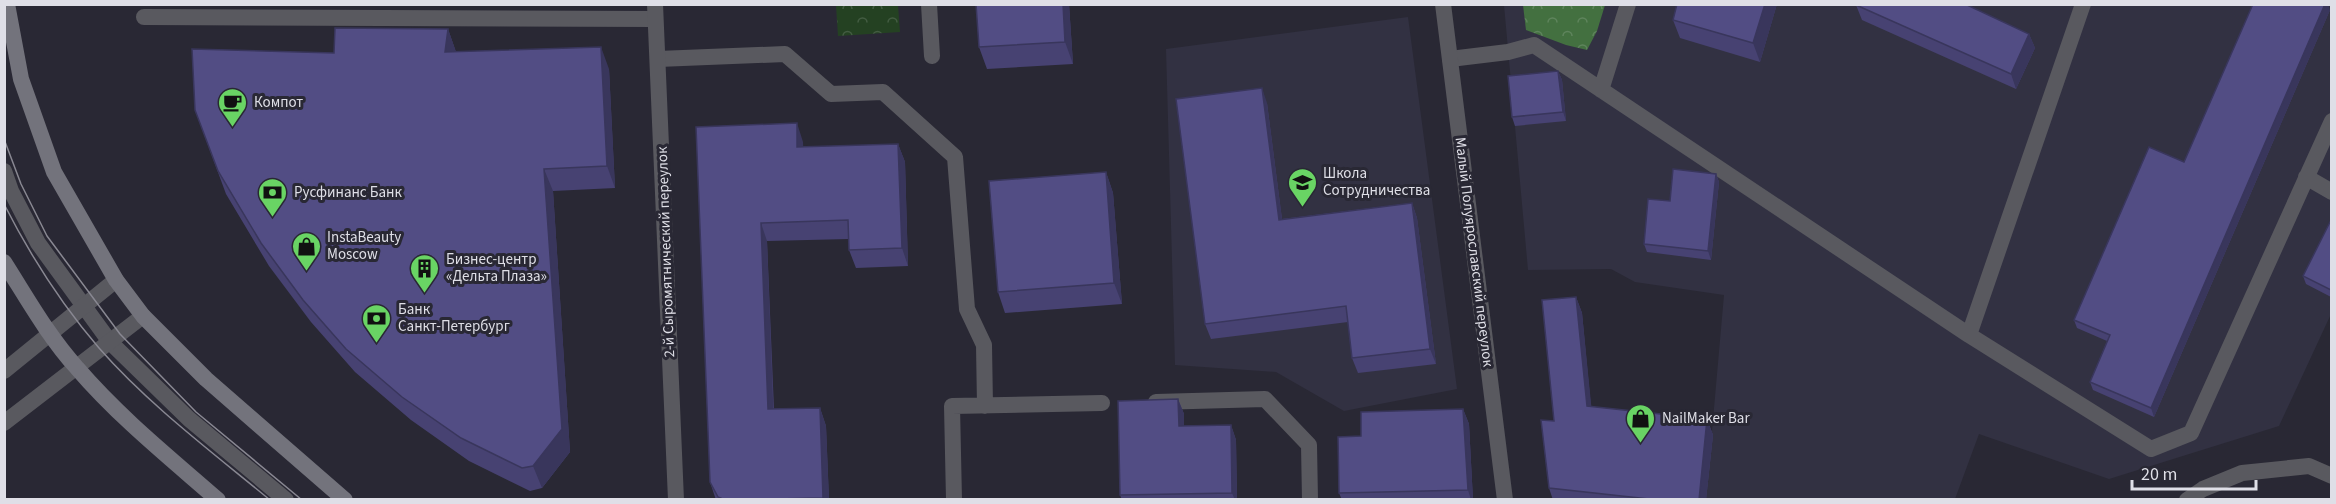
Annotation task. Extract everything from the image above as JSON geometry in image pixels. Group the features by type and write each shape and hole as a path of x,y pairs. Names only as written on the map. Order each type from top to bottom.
{"main road":[{"path":"7,4 21,79 54,172 116,280 143,316 206,379 345,500"},
{"path":"4,262 76,368 150,441 218,500"}],"street":[{"path":"929,4 932,56"},
{"name":"Малый Полуярославский переулок","path":"1443,4 1505,500"},
{"path":"1600,90 1628,4"},
{"path":"1969,335 2084,4"},
{"path":"144,17 289,12 655,12"},
{"name":"2-й Сыромятнический переулок","path":"655,12 676,500"},
{"path":"1450,59 1508,52 1533,45 1969,335 2151,449 2191,433 2331,121"},
{"path":"658,59 785,54 831,94 883,92 955,157 967,309 984,345 985,406"},
{"path":"4,171 11,191 38,243 110,342 189,420 286,500"},
{"path":"2306,177 2331,192"},
{"path":"4,371 116,280"},
{"path":"4,423 143,316"},
{"path":"1142,402 1265,399 1309,445 1310,500"},
{"path":"954,500 952,406 1102,403"},
{"path":"2187,500 2203,489 2242,473 2309,466 2331,476"}],"shaded area":[{"path":"1504,5 2331,5 2331,314 2279,426 2109,479 1979,434 1955,499 1706,499 1724,295 1635,282 1611,269 1528,270"},
{"name":"Школа Сотрудничества","path":"1408,17 1457,389 1344,411 1276,372 1175,365 1166,49"}],"green space":[{"path":"1523,4 1605,5 1597,31 1587,50 1526,30"},
{"path":"836,5 898,5 900,32 838,36"}],"building":[{"path":"976,4 1063,4 1065,42 979,47"},
{"path":"1677,4 1765,4 1753,43 1673,20"},
{"path":"1965,4 2029,34 2011,74 1856,5"},
{"path":"2253,4 2325,4 2151,408 2090,382 2110,335 2074,320 2149,147 2184,162"},
{"name":"Бизнес-центр «Дельта Плаза»","path":"335,28 448,29 445,52 601,47 607,166 544,169 562,429 533,466 522,468 461,438 402,397 346,349 303,300 261,243 218,171 195,110 192,49 334,53"},
{"path":"1558,71 1563,112 1512,117 1508,76"},
{"path":"1262,88 1279,220 1412,203 1430,349 1352,358 1346,306 1205,324 1176,99"},
{"path":"797,123 797,147 898,144 902,248 849,250 848,220 761,223 768,409 820,408 823,498 725,500 718,497 710,482 696,127"},
{"path":"1673,169 1716,174 1708,251 1644,244 1648,199 1670,201"},
{"path":"1106,172 1114,283 998,292 989,181"},
{"path":"2331,220 2331,290 2303,276"},
{"path":"1576,297 1587,406 1707,419 1699,500 1658,500 1549,488 1541,420 1554,421 1542,300"},
{"path":"1178,399 1179,426 1231,425 1232,493 1120,495 1118,401"},
{"path":"1463,409 1468,490 1339,493 1338,437 1361,436 1361,412"}],"tram line":[{"path":"4,139 21,184 47,236 120,334 196,412 302,500"},
{"path":"4,204 47,279 99,348 160,408 270,500"}],"place":[{"name":"Компот","path":"233,128"},
{"name":"Школа Сотрудничества","path":"1302,208"},
{"name":"Русфинанс Банк","path":"273,218"},
{"name":"InstaBeauty Moscow","path":"306,272"},
{"name":"Бизнес-центр «Дельта Плаза»","path":"425,294"},
{"name":"Банк Санкт-Петербург","path":"377,344"},
{"name":"NailMaker Bar","path":"1641,444"}]}
